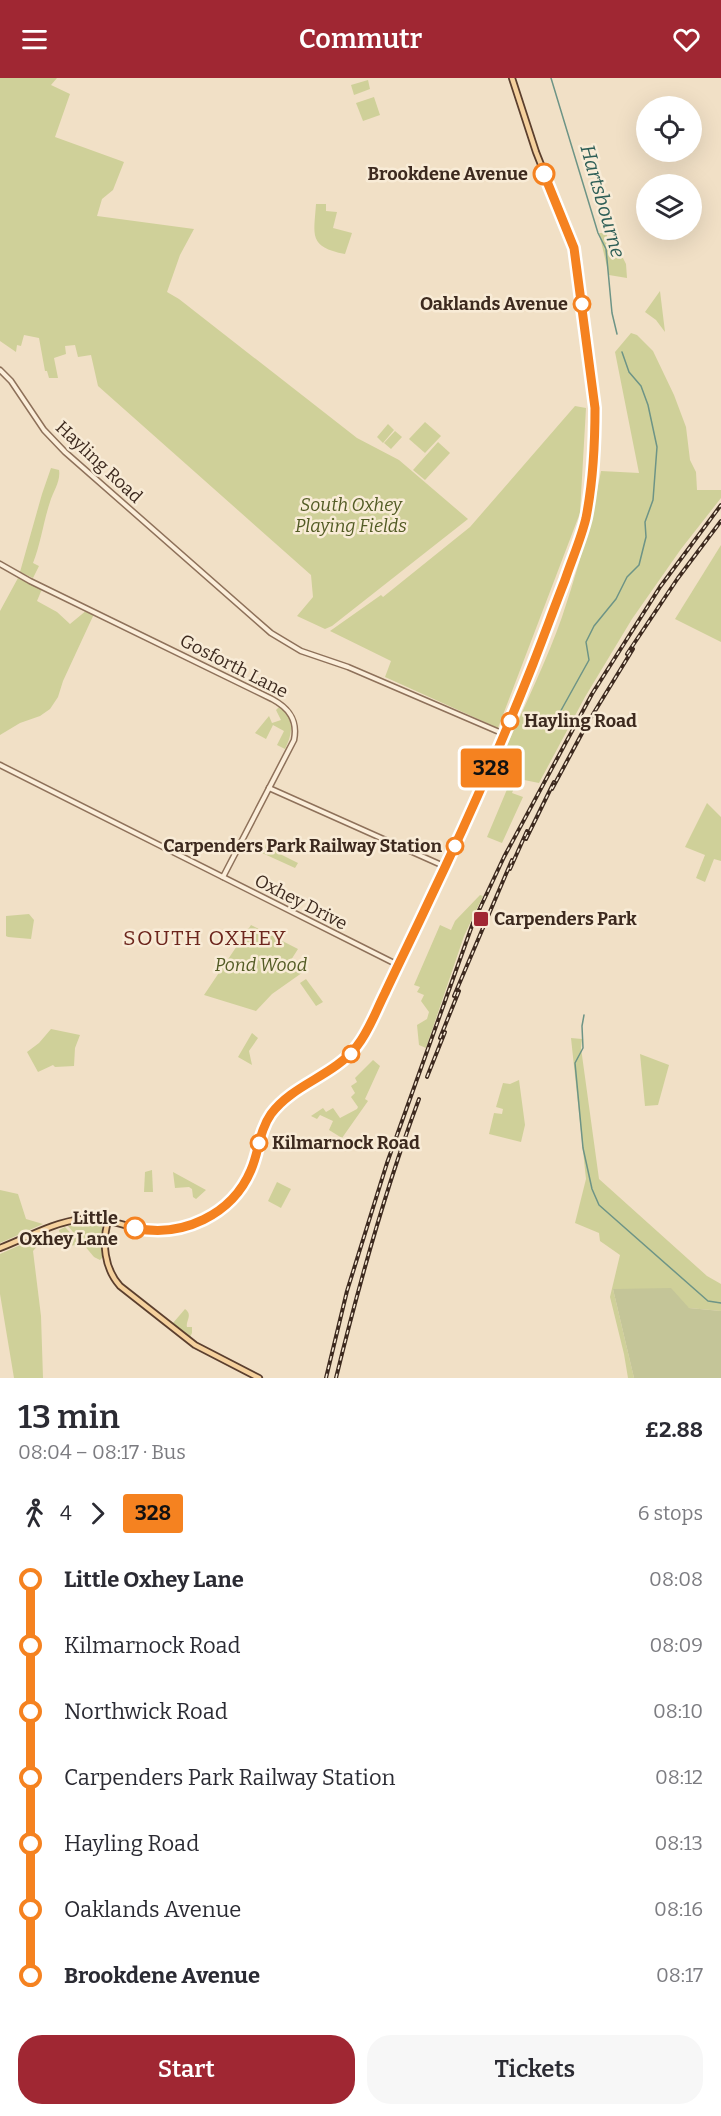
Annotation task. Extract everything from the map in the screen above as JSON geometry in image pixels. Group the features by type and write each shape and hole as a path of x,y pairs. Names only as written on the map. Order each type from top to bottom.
{"main road":[{"path":"0,1248 64,1223 88,1218 108,1220 145,1230 168,1230 194,1224 211,1216 227,1204 242,1187 249,1174 264,1127 272,1113 286,1099 332,1070 350,1055 365,1034 485,783 539,650 585,520 595,434 595,408 574,248 536,152 512,78"},
{"path":"108,1220 105,1243 106,1261 120,1286 195,1345 259,1378"}],"street":[{"name":"Hayling Road","path":"0,370 60,448 272,633 301,651 348,667 504,734"},
{"name":"Gosforth Lane","path":"0,564 284,706 292,716 295,732 292,742 223,877"},
{"name":"Oxhey Drive","path":"0,765 398,965"},
{"path":"269,788 446,867"}],"green space":[{"name":"South Oxhey Playing Fields","path":"0,78 57,78 51,85 70,94 55,137 124,162 113,190 102,199 97,216 194,229 180,255 167,292 357,438 399,460 468,519 332,626 325,629 297,616 313,597 311,575 98,386 91,355 78,357 75,345 65,346 66,354 54,358 58,378 49,378 45,371 39,338 24,335 21,346 17,345 16,352 0,341"},
{"path":"368,80 370,89 354,95 351,85"},
{"path":"374,97 380,115 363,121 356,103"},
{"path":"316,204 326,204 326,211 337,212 333,228 352,233 345,254 325,248 316,238 314,224"},
{"path":"599,233 607,233 607,238 614,240 626,264 627,278 609,275"},
{"path":"660,291 665,332 656,320 645,312"},
{"path":"631,333 637,335 653,351 674,395 686,427 690,460 696,472 697,490 721,490 721,498 681,549 632,619 585,697 539,783 514,778 520,765 518,751 502,757 562,617 584,544 601,471 639,473 615,352"},
{"path":"575,406 586,408 580,513 498,728 385,677 391,661 330,631 381,595 383,597 470,527"},
{"path":"425,422 441,436 425,453 409,439"},
{"path":"388,424 394,430 383,443 377,437"},
{"path":"395,431 402,437 391,449 384,443"},
{"path":"438,442 450,453 425,480 413,470"},
{"path":"51,468 59,470 59,478 33,563 39,566 33,578 20,572"},
{"path":"721,545 721,642 675,619"},
{"path":"18,578 42,589 37,601 57,612 70,624 87,610 94,614 58,697 50,709 0,735 0,611"},
{"path":"279,707 288,716 291,726 290,737 285,749 277,745 284,731 273,725 266,739 255,733 269,716 272,723 281,720 276,710"},
{"path":"508,787 514,788 512,793 523,797 502,843 487,837"},
{"path":"707,803 721,817 721,861 714,859 705,882 696,878 705,855 685,847"},
{"path":"269,837 284,844 280,854 298,863 295,868 262,853"},
{"path":"480,895 483,896 464,936 426,1048 419,1045 417,1025 427,1019 429,1012 421,1001 424,995 417,992 420,987 414,985 440,925 451,930 455,921"},
{"path":"29,914 34,920 31,939 6,936 6,916"},
{"name":"Pond Wood","path":"251,925 298,949 291,960 306,970 272,994 256,1011 204,995"},
{"path":"306,979 323,1002 316,1006 300,983"},
{"path":"51,1029 80,1035 75,1048 74,1066 55,1067 53,1065 38,1072 27,1052 39,1043"},
{"path":"252,1033 258,1038 249,1051 252,1065 238,1057"},
{"path":"571,1038 582,1039 581,1048 599,1179 707,1276 721,1284 721,1311 689,1308 613,1289 634,1378 628,1378 610,1297 620,1255 600,1241 599,1233 575,1223 586,1179"},
{"path":"640,1054 669,1065 658,1105 645,1106"},
{"path":"373,1060 380,1066 365,1099 368,1101 342,1138 329,1130 333,1121 320,1115 317,1119 311,1116 323,1108 326,1112 333,1108 340,1118 357,1109 351,1097 355,1093 351,1086 357,1082 355,1078"},
{"path":"519,1080 525,1125 521,1142 489,1134 494,1113 502,1114 503,1109 496,1107 503,1083 510,1084"},
{"path":"152,1170 153,1192 144,1192 145,1172"},
{"path":"173,1172 206,1190 196,1199 189,1187 175,1188"},
{"path":"277,1182 291,1189 281,1208 268,1201"},
{"path":"0,1190 18,1194 26,1219 43,1224 0,1243"},
{"path":"84,1223 102,1224 102,1258 100,1260 94,1257 68,1226"},
{"path":"65,1227 82,1245 81,1247 67,1246 67,1249 63,1249 59,1230"},
{"path":"45,1234 54,1236 45,1237 33,1251 41,1316 43,1378 14,1378 0,1294 0,1254"},
{"path":"671,1288 689,1308 721,1311 721,1378 634,1378 613,1289"},
{"path":"185,1309 189,1315 187,1327 192,1327 190,1337 173,1325"}],"waterway":[{"name":"Hartsbourne","path":"551,78 598,233 606,249 612,313 617,334"},
{"name":"Hartsbourne","path":"561,718 559,714 589,660 586,642 594,626 616,599 627,577 639,565 646,537 645,522 653,500 657,447 648,405 641,386 629,372 622,352"},
{"name":"Hartsbourne","path":"584,1015 583,1048 575,1063 583,1148 592,1189 599,1205 708,1301 721,1303"}],"railway":[{"path":"326,1378 347,1291 387,1163 473,923 504,857 592,694 660,587 721,505"},
{"path":"627,654 678,578 721,521"},
{"path":"552,789 587,724 633,649"},
{"path":"526,839 554,782"},
{"path":"510,869 527,831"},
{"path":"454,996 512,860"},
{"path":"440,1038 459,991"},
{"path":"427,1077 445,1032"},
{"path":"336,1378 373,1237 419,1099"}],"bus line":[{"name":"328","path":"135,1228 156,1231 184,1227 204,1220 222,1209 247,1179 264,1127 272,1113 292,1095 339,1065 358,1046 485,783 539,650 580,540 594,464 595,434 595,408 574,248 544,174"}],"place":[{"name":"Brookdene Avenue","path":"544,174"},
{"name":"Oaklands Avenue","path":"582,304"},
{"name":"Hayling Road","path":"510,721"},
{"name":"Carpenders Park Railway Station","path":"455,846"},
{"name":"Carpenders Park","path":"481,919"},
{"name":"Kilmarnock Road","path":"259,1143"},
{"name":"Little Oxhey Lane","path":"135,1228"}],"district":[{"name":"SOUTH OXHEY","path":"205,938"}]}
